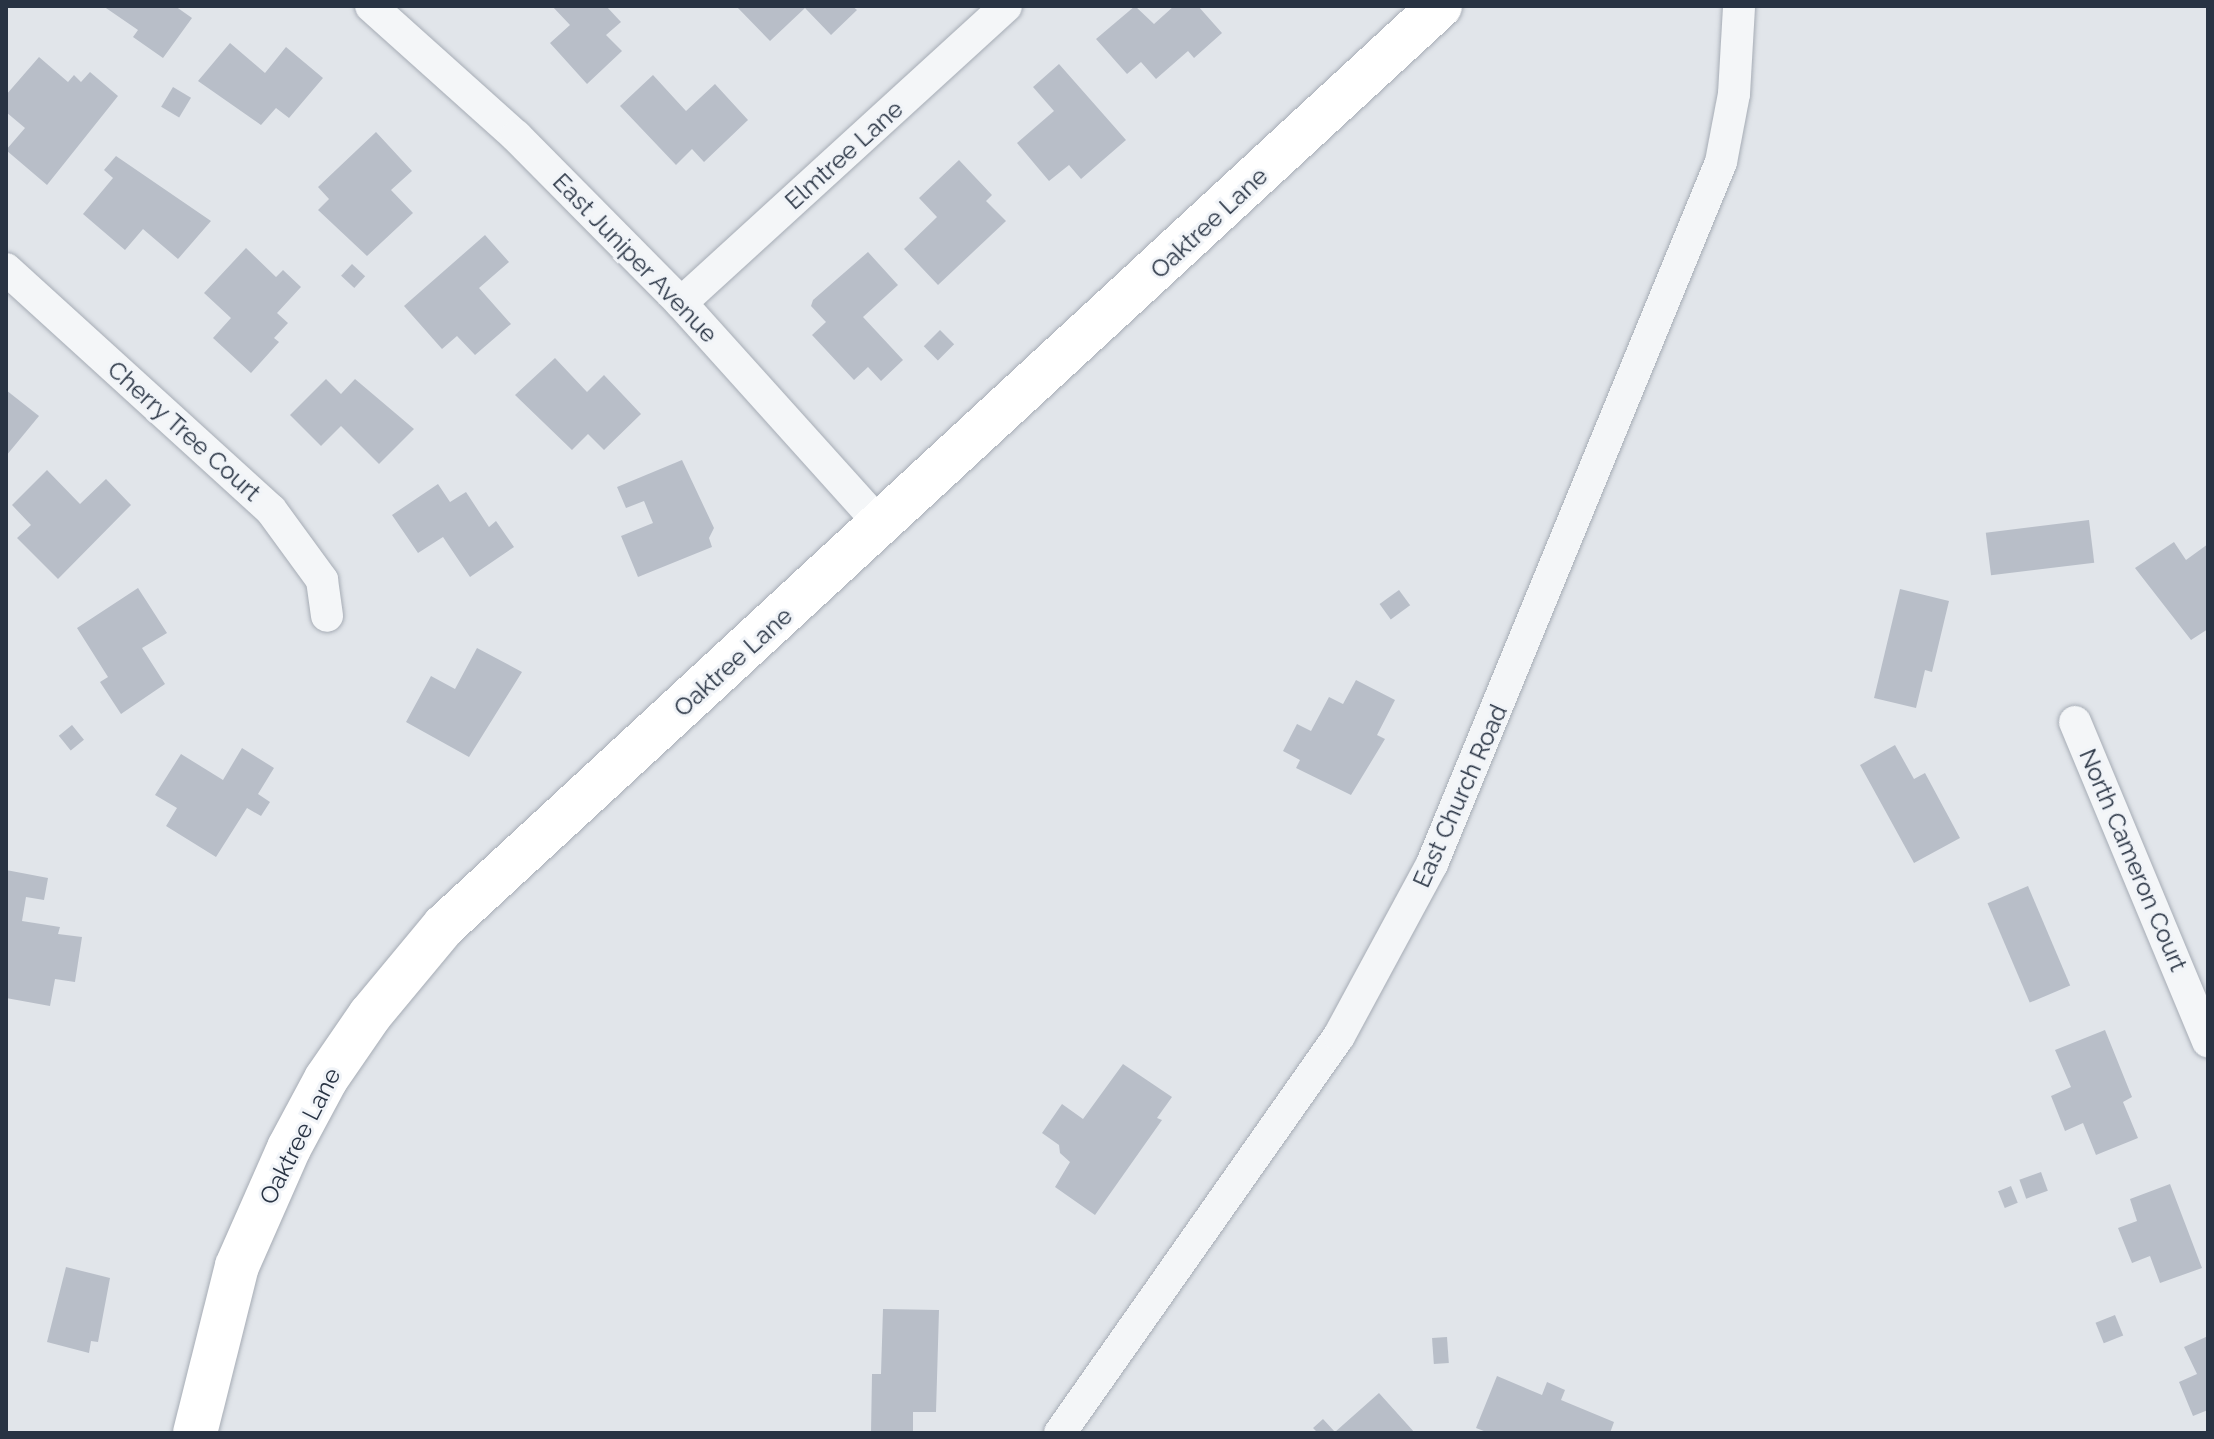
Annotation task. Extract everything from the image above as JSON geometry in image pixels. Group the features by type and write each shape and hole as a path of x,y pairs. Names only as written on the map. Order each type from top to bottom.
{"street":[{"name":"East Juniper Avenue","path":"371,6 516,136 681,303 882,526"},
{"name":"Elmtree Lane","path":"681,303 1006,6"},
{"name":"Oaktree Lane","path":"195,1433 237,1266 289,1148 326,1079 370,1015 444,926 882,526 1440,6"},
{"name":"East Church Road","path":"1060,1433 1339,1036 1432,864 1692,242 1721,162 1734,94 1739,6"},
{"name":"Cherry Tree Court","path":"6,269 271,510 322,580 327,616"},
{"name":"North Cameron Court","path":"2075,722 2208,1041"}],"building":[{"path":"103,6 175,6 192,18 163,58 133,37 138,30"},
{"path":"552,6 606,6 621,22 606,35 622,51 587,84 550,43 570,25"},
{"path":"736,6 852,6 857,10 831,35 805,8 770,41"},
{"path":"1135,6 1154,24 1174,6 1198,6 1222,33 1194,58 1188,51 1156,79 1141,62 1127,74 1096,39"},
{"path":"230,43 265,73 286,47 323,78 289,118 276,108 261,125 198,81"},
{"path":"39,57 68,82 74,75 81,82 90,72 118,96 47,185 6,150 25,128 6,112 6,95"},
{"path":"1059,64 1126,140 1081,179 1069,165 1049,181 1017,143 1054,111 1033,87"},
{"path":"653,75 686,111 715,84 748,120 704,162 692,149 676,165 620,106"},
{"path":"173,87 191,98 179,118 161,107"},
{"path":"376,132 412,171 391,190 413,213 367,256 318,210 329,199 318,187"},
{"path":"116,156 211,221 178,259 143,229 125,250 83,214 113,178 104,170"},
{"path":"959,160 992,195 986,201 1006,221 938,285 904,249 937,217 919,198"},
{"path":"485,235 509,262 479,288 511,324 475,355 457,336 442,349 404,306"},
{"path":"246,248 276,277 283,270 301,287 277,313 288,323 274,338 279,342 251,373 213,338 231,318 204,293"},
{"path":"868,252 898,285 863,317 903,360 881,381 868,367 854,380 812,335 826,322 811,306 813,300"},
{"path":"352,264 365,276 354,288 341,276"},
{"path":"940,330 954,344 938,360 924,346"},
{"path":"555,358 587,392 604,375 641,414 604,450 588,434 572,450 515,395"},
{"path":"326,379 341,394 355,379 414,429 379,464 341,426 321,446 290,415"},
{"path":"6,390 39,416 6,456"},
{"path":"682,460 714,528 709,538 712,547 638,577 621,536 653,523 644,501 626,508 617,487"},
{"path":"47,470 80,504 106,479 131,505 58,579 17,538 31,525 12,505"},
{"path":"438,484 450,502 466,492 489,527 496,521 514,547 470,577 443,537 418,553 392,515"},
{"path":"2089,520 2094,563 1991,575 1986,533"},
{"path":"2174,542 2186,560 2208,544 2208,629 2191,640 2135,568"},
{"path":"138,588 167,633 142,648 165,684 121,714 100,682 108,677 77,628"},
{"path":"1900,589 1949,601 1932,672 1925,670 1916,708 1874,698"},
{"path":"1399,590 1410,605 1391,619 1380,604"},
{"path":"477,648 522,672 469,757 406,722 431,676 455,689"},
{"path":"1356,680 1395,700 1377,735 1385,739 1351,795 1296,768 1300,760 1283,751 1297,724 1311,731 1329,697 1343,704"},
{"path":"72,725 84,740 71,750 59,736"},
{"path":"1895,745 1914,779 1925,773 1960,838 1914,863 1860,765"},
{"path":"242,748 274,768 258,794 270,802 261,816 247,808 216,857 166,826 177,808 155,795 181,754 223,780"},
{"path":"6,870 48,878 44,900 26,897 22,921 60,927 58,934 82,937 75,982 55,979 50,1006 6,998"},
{"path":"2028,886 2070,985 2030,1003 1987,903"},
{"path":"2105,1030 2132,1097 2123,1102 2138,1138 2096,1155 2083,1123 2065,1131 2051,1096 2071,1087 2055,1050"},
{"path":"1123,1064 1172,1097 1157,1118 1162,1120 1095,1215 1055,1187 1070,1162 1060,1153 1059,1145 1042,1133 1062,1104 1083,1119"},
{"path":"2041,1172 2048,1191 2026,1199 2019,1180"},
{"path":"2170,1184 2202,1268 2160,1283 2150,1256 2132,1263 2118,1228 2137,1221 2130,1199"},
{"path":"2011,1186 2018,1203 2005,1208 1998,1191"},
{"path":"66,1267 110,1278 98,1342 91,1341 89,1353 47,1342"},
{"path":"883,1309 939,1310 936,1412 913,1412 913,1433 871,1433 872,1374 881,1374"},
{"path":"2115,1315 2123,1335 2104,1343 2096,1323"},
{"path":"2208,1336 2208,1410 2193,1416 2179,1382 2197,1374 2184,1347"},
{"path":"1447,1337 1449,1363 1434,1364 1432,1338"},
{"path":"1497,1376 1542,1395 1547,1382 1565,1390 1561,1400 1614,1422 1610,1433 1489,1433 1476,1428"},
{"path":"1379,1393 1415,1433 1318,1433 1313,1428 1323,1419 1335,1432"}]}
